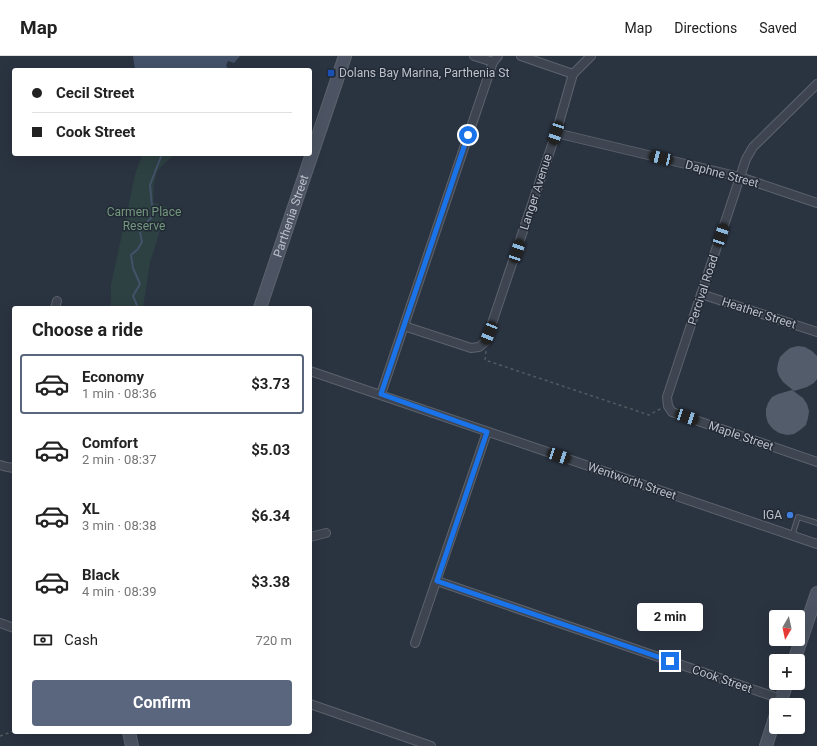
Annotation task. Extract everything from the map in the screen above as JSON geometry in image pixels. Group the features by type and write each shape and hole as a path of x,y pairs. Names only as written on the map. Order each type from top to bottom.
{"street":[{"name":"Parthenia Street","path":"312,154 345,56"},
{"path":"381,394 495,59 474,56"},
{"path":"521,56 573,74"},
{"name":"Langer Avenue","path":"486,341 556,133 573,74 591,56"},
{"name":"Percival Road","path":"668,406 667,397 746,159 753,147 817,84"},
{"name":"Daphne Street","path":"556,133 740,177 817,203"},
{"name":"Parthenia Street","path":"261,306 311,156"},
{"name":"Heather Street","path":"702,294 817,332"},
{"path":"404,326 471,348 479,347 486,341"},
{"name":"Wentworth Street","path":"312,372 817,544"},
{"name":"Maple Street","path":"668,406 672,412 817,462"},
{"path":"415,643 487,432"},
{"path":"0,465 12,468"},
{"path":"312,536 326,533"},
{"name":"Cook Street","path":"437,581 769,698"},
{"path":"796,654 817,592"},
{"path":"0,623 12,627"},
{"path":"312,705 431,746"},
{"path":"129,734 132,746"},
{"path":"766,746 770,734"}],"lane":[{"path":"792,536 798,517 817,523"}],"path":[{"path":"486,341 485,360 649,415 668,406"},
{"path":"0,736 12,732"}],"green space":[{"name":"Carmen Place Reserve","path":"142,156 172,156 157,171 154,184 153,202 167,207 150,263 143,306 111,306 111,284 136,171"}],"water":[{"path":"133,56 240,56 234,63 228,61 226,66 228,68 135,68"}],"building":[{"path":"798,346 805,347 817,356 817,379 814,383 807,387 794,391 783,382 777,370 780,357 790,348"},
{"path":"792,390 803,398 809,411 806,425 794,434 787,435 779,433 768,423 766,409 772,397"}],"waterway":[{"path":"137,306 133,296 140,284 133,268 131,255 138,249 142,242 140,232 143,226 153,216 150,185 161,156"}],"place":[{"name":"Dolans Bay Marina, Parthenia St","path":"331,73"},
{"name":"IGA","path":"790,515"}],"route":[{"path":"468,135 381,394 487,432 437,581 670,661"}]}
